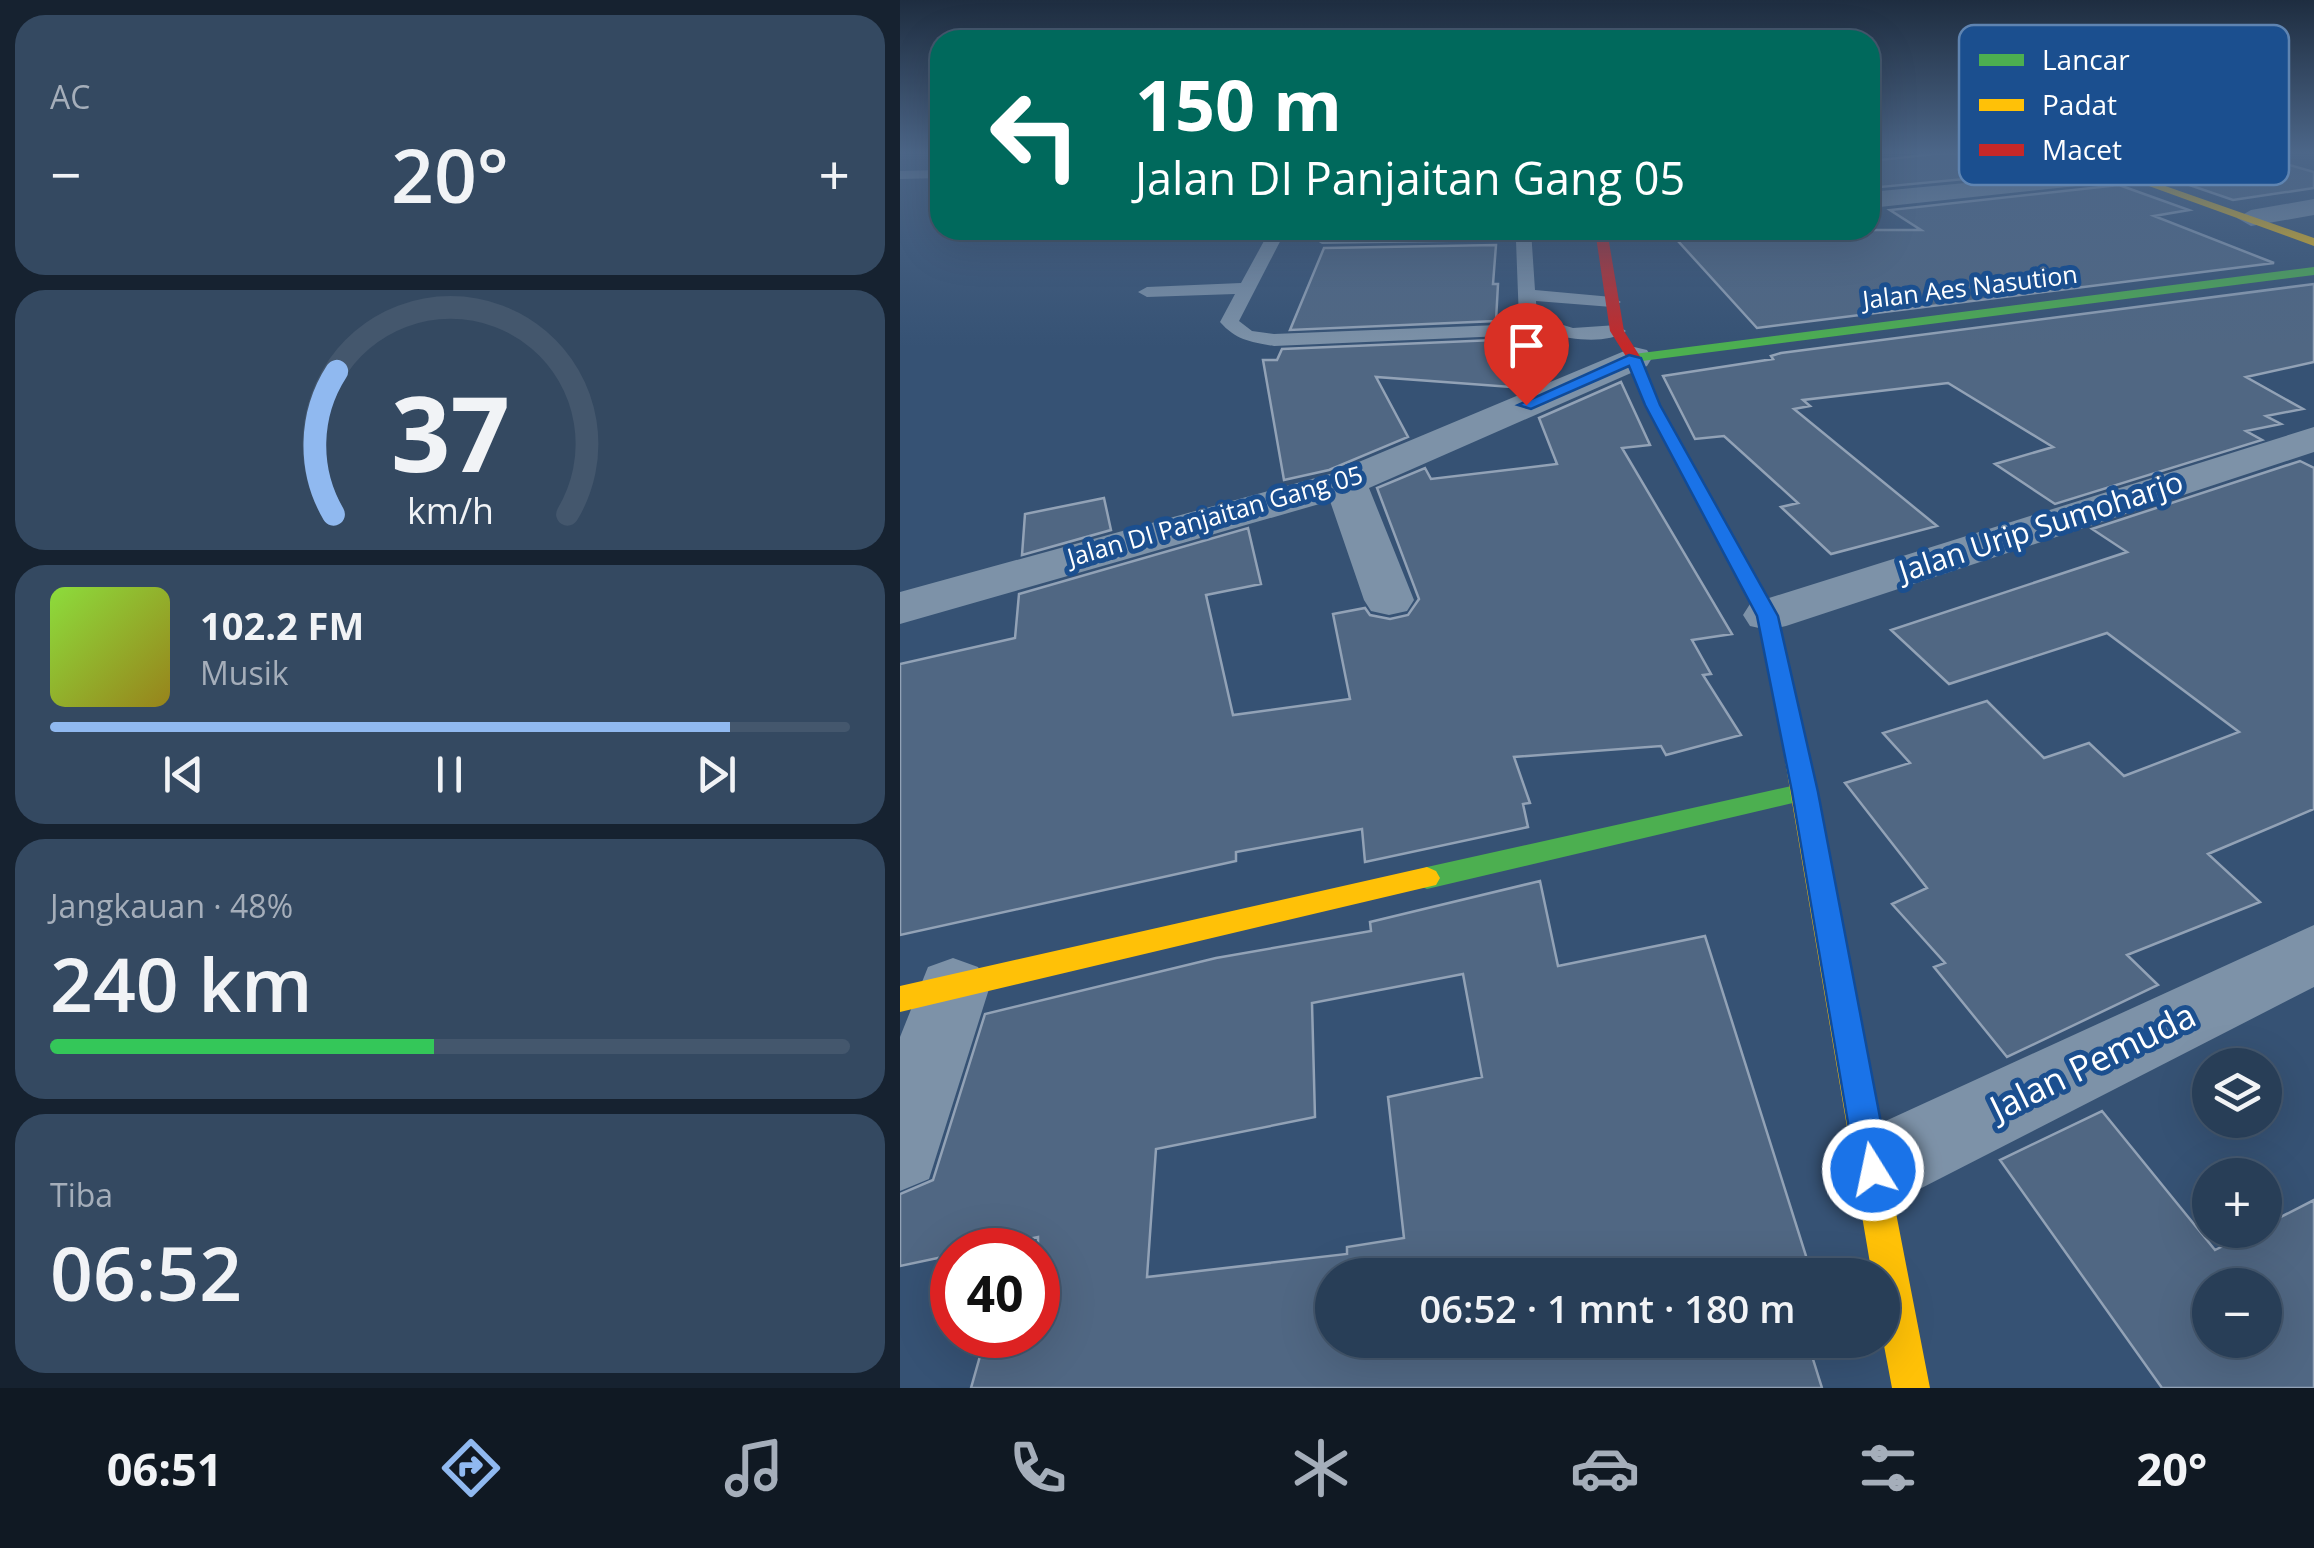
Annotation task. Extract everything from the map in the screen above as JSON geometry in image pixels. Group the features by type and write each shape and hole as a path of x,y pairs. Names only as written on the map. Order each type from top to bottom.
{"street":[{"path":"2251,218 2314,242"},
{"path":"1602,240 1612,302 1625,345 1652,405 1768,616 1805,792 1911,1388"},
{"name":"Jalan Aes Nasution","path":"1625,345 2314,270"},
{"name":"Jalan DI Panjaitan Gang 05","path":"900,609 944,593 1346,483 1625,345"},
{"name":"Jalan Urip Sumoharjo","path":"1768,616 2314,439"},
{"path":"2271,452 2314,475"},
{"path":"1346,483 1388,600"},
{"path":"900,1151 927,994 1805,792"},
{"name":"Jalan Pemuda","path":"1873,1170 2314,954"}],"lane":[{"path":"1273,240 1230,322 1246,336 1274,340 1548,329"},
{"path":"1523,240 1528,320 1548,329 1625,345"},
{"path":"1147,292 1248,288"},
{"path":"1527,295 1612,302"}],"building":[{"path":"1902,218 2159,218 2274,263 1757,328 1677,240 1880,240 1880,230 1921,230"},
{"path":"1496,245 1496,321 1290,330 1324,248"},
{"path":"2314,284 2314,362 2246,377 2303,409 2266,416 2281,424 2246,431 2262,440 2055,504 1995,464 2053,447 1948,383 1803,400 1810,406 1794,409 1937,526 1831,554 1781,507 1798,503 1724,436 1695,439 1663,376 1773,359 1771,356 1781,353"},
{"path":"1495,340 1560,345 1544,380 1525,388 1376,377 1408,437 1329,470 1284,480 1263,360 1277,360 1282,349"},
{"path":"1621,382 1650,445 1622,448 1732,634 1692,640 1711,674 1703,675 1741,735 1666,755 1661,746 1514,757 1530,803 1523,804 1528,827 1365,862 1362,829 1236,852 1236,861 900,935 900,664 1015,638 1019,594 1248,528 1261,584 1206,595 1233,715 1350,699 1333,614 1365,608 1370,615 1390,619 1408,615 1419,599 1377,488 1425,468 1431,479 1557,464 1539,418"},
{"path":"2300,461 2314,468 2314,809 2208,854 2260,902 2127,955 2158,985 2007,1057 1934,967 1945,963 1892,904 1927,888 1845,783 1910,763 1883,733 1987,701 2044,758 2089,743 2124,776 2239,732 2107,633 1949,684 1891,630 2127,552 2092,529"},
{"path":"1104,498 1111,530 1022,555 1025,514"},
{"path":"1540,881 1558,966 1705,936 1807,1258 1315,1258 1315,1358 1813,1358 1822,1388 971,1388 979,1358 1060,1358 1060,1228 930,1228 930,1260 900,1266 900,1194 933,1180 985,1014 1216,958 1371,931 1370,922","holes":["1463,974 1482,1077 1388,1097 1404,1238 1347,1247 1347,1254 1147,1277 1156,1149 1315,1117 1312,1003"]},
{"path":"2102,1111 2192,1222 2192,1248 2282,1248 2282,1216 2314,1200 2314,1388 2162,1388 2000,1160"}],"traffic: fast":[{"path":"1634,358 2314,271"},
{"path":"1427,878 1805,792"}],"traffic: slow":[{"path":"2246,218 2314,242"},
{"path":"1788,713 1911,1388"},
{"path":"900,999 1427,878"}],"traffic: jam":[{"path":"1603,240 1617,331 1634,358 1652,405 1768,615 1788,713"}],"route":[{"path":"1526,405 1634,358 1652,405 1768,616 1805,792 1873,1170"}]}
